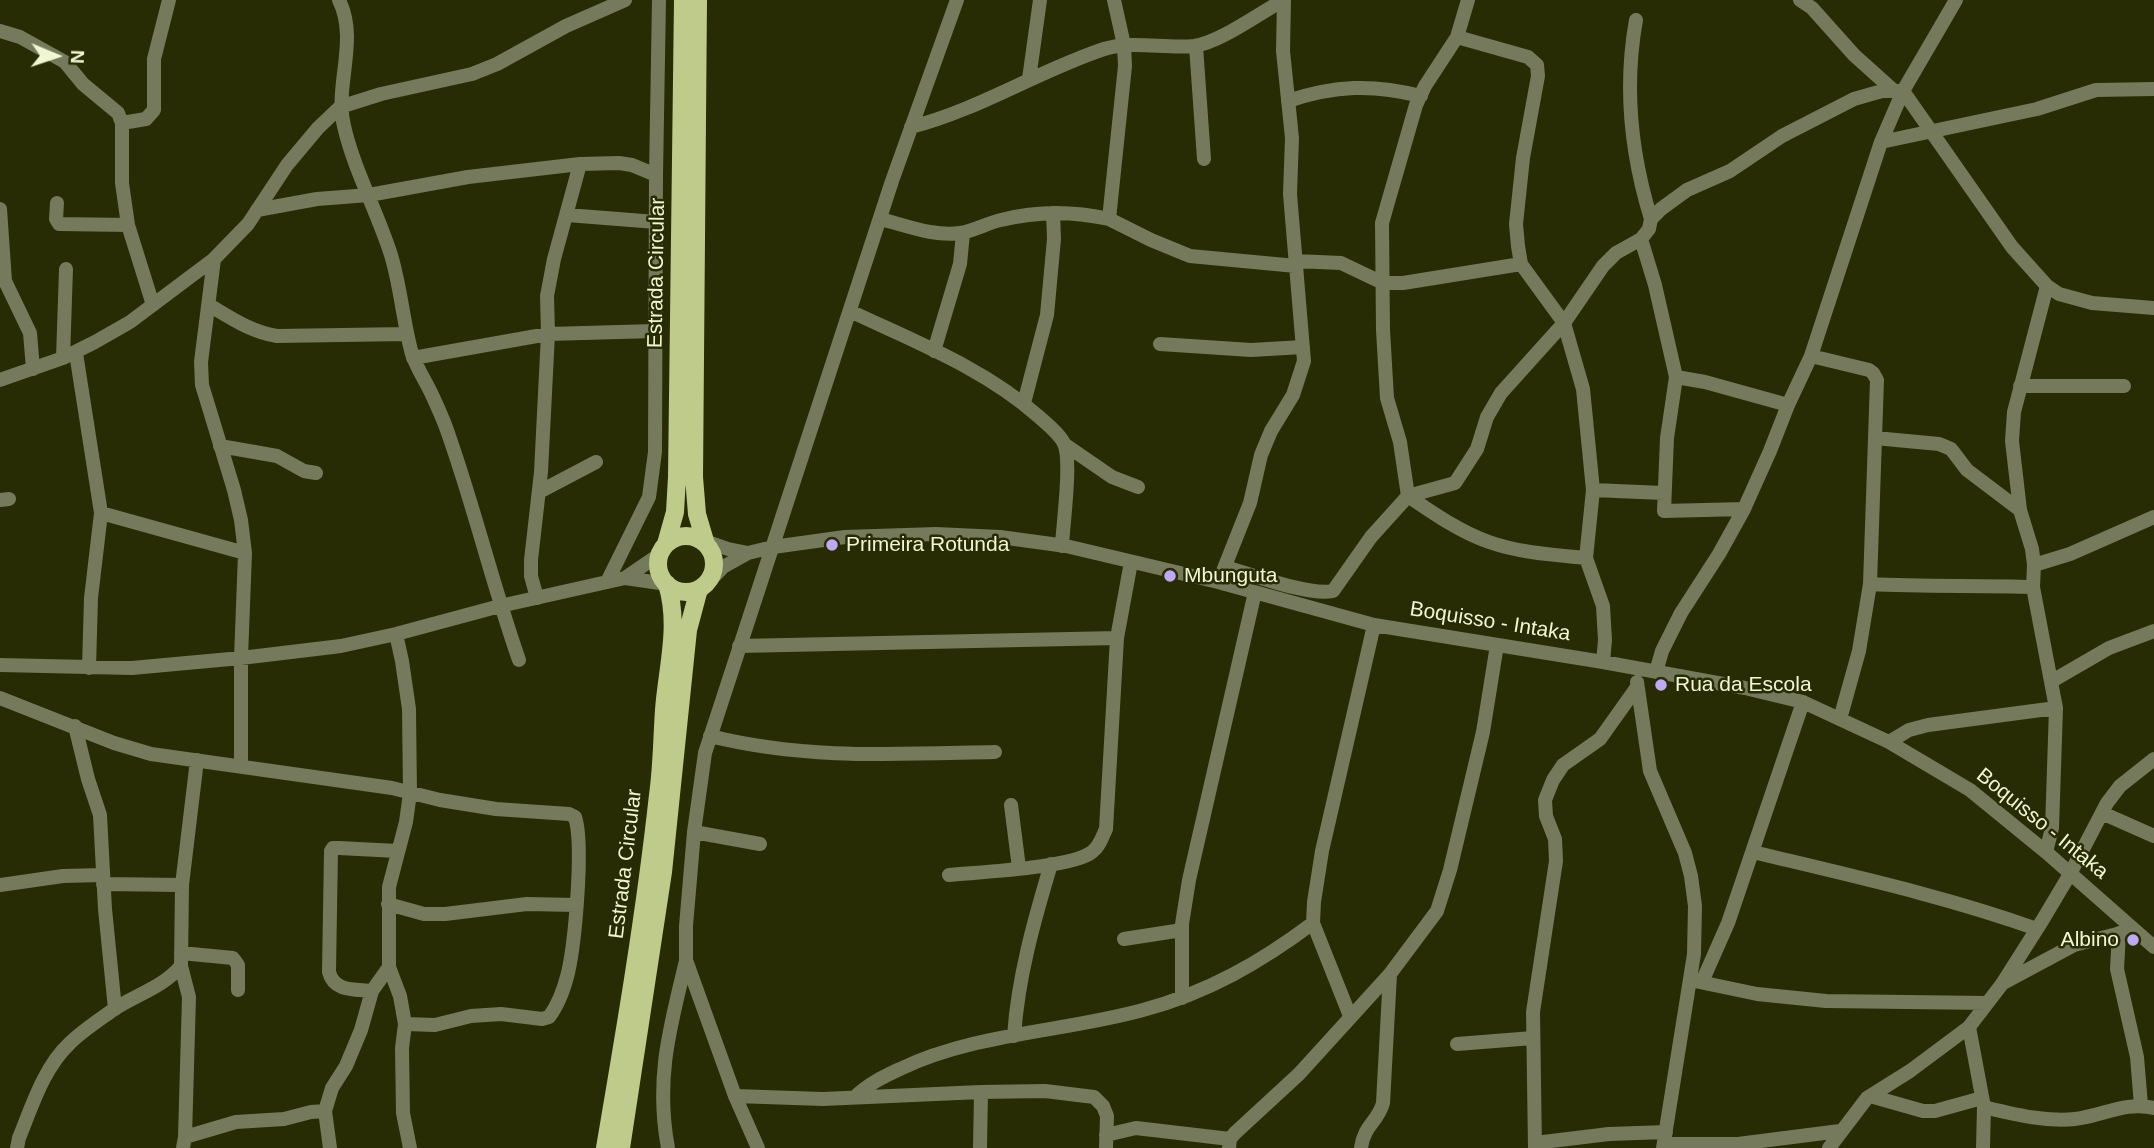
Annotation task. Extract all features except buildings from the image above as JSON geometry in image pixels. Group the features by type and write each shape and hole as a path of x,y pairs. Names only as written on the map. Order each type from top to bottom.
{"main road":[{"name":"Estrada Circular","path":"663,549 675,512 677,477 683,0"},
{"name":"Estrada Circular","path":"698,0 694,477 697,513 705,541"},
{"path":"681,536 705,541 714,559 714,568 702,587 678,591 667,584 659,570 663,549 681,536"},
{"name":"Estrada Circular","path":"605,1148 639,950 659,792 664,707 674,622 667,584"},
{"name":"Estrada Circular","path":"621,1148 663,872 688,630 702,587"}],"street":[{"path":"122,123 146,119 154,110 154,59 169,0"},
{"path":"339,0 347,30 346,70 340,107 357,170 391,256 401,292 413,358 449,436 519,660"},
{"path":"0,380 69,355 130,322 214,259 231,243 257,210 286,165 340,107 381,94 472,74 497,64 566,26 625,0"},
{"path":"607,582 649,497 655,452 659,0"},
{"path":"668,1148 663,1124 662,1082 686,960 686,926 694,832 705,753 880,219 957,0"},
{"path":"1029,79 1040,0"},
{"path":"1109,219 1124,83 1125,44 1114,0"},
{"path":"911,127 951,115 1101,50 1125,44 1196,46 1230,33 1284,0"},
{"path":"1218,582 1250,503 1261,455 1301,375 1304,360 1290,194 1292,138 1283,51 1284,0"},
{"path":"1408,496 1400,442 1387,398 1382,223 1416,105 1457,37 1468,0"},
{"path":"1656,673 1662,651 1681,613 1744,509 1811,356 1898,90 1956,0"},
{"path":"1807,3 1854,55 1898,90 2012,247 2047,286 2059,294 2092,303 2154,309"},
{"path":"1225,567 1295,586 1333,591 1371,537 1408,496 1455,483 1468,466 1487,417 1501,393 1564,323 1603,266 1616,253 1641,239 1649,229 1651,219 1644,194 1631,115 1628,78 1636,20"},
{"path":"0,31 20,37 65,62 83,84 118,113 122,123 122,183 128,225 153,305"},
{"path":"1457,37 1528,57 1537,65 1538,76 1523,158 1516,224 1521,264 1564,323 1583,389 1593,491 1586,558 1603,606 1603,662"},
{"path":"1196,46 1204,159"},
{"path":"1287,101 1341,88 1387,89 1421,96"},
{"path":"1881,142 2038,109 2096,90 2154,89"},
{"path":"1651,219 1687,190 1730,171 1782,136 1854,99 1898,90"},
{"path":"257,210 317,199 369,195 468,177 580,164 619,163 632,165 656,175"},
{"path":"537,597 531,576 531,560 539,492 548,334 547,296 554,259 580,164"},
{"path":"57,203 58,224 128,225"},
{"path":"0,209 5,281 30,333 33,369"},
{"path":"880,219 936,233 963,233 1014,217 1053,213 1109,219 1190,256 1341,263 1383,283 1403,283 1521,264"},
{"path":"1024,403 1047,314 1051,285 1053,213"},
{"path":"567,215 656,222"},
{"path":"934,351 960,264 963,233"},
{"path":"1641,239 1658,296 1676,377 1667,438 1662,508 1667,512 1744,509"},
{"path":"214,259 201,362 202,384 241,520 245,553 240,658 241,766"},
{"path":"66,269 69,355 101,513 91,598 89,668"},
{"path":"2046,852 2052,828 2056,708 2032,587 2032,550 2020,510 2012,441 2014,412 2047,286"},
{"path":"209,305 262,334 407,334"},
{"path":"850,311 986,377 1024,403 1052,427 1064,444 1112,478 1138,487"},
{"path":"413,358 548,334 655,331"},
{"path":"1160,344 1251,350 1303,347"},
{"path":"1811,356 1873,373 1877,380 1870,584 1859,651 1840,719"},
{"path":"1676,377 1705,382 1788,405"},
{"path":"2020,386 2124,386"},
{"path":"1875,438 1939,444 1951,449 1967,470 2020,510"},
{"path":"1062,546 1067,462 1064,444"},
{"path":"220,446 277,456 304,471 316,473"},
{"path":"539,492 596,462"},
{"path":"1593,491 1663,493"},
{"path":"1408,496 1470,534 1489,542 1516,550 1586,558"},
{"path":"101,513 245,553"},
{"path":"2034,565 2070,554 2154,517"},
{"name":"Boquisso - Intaka","path":"748,553 845,537 936,534 1000,537 1062,546 1218,582 1374,625 1603,662 1745,688 1803,702 1889,742 1970,790 2046,852 2154,947"},
{"path":"705,541 728,550 748,553"},
{"path":"625,578 663,549"},
{"path":"702,587 723,567 748,553"},
{"path":"949,875 1082,858 1099,845 1106,829 1117,638 1131,562"},
{"path":"0,665 132,668 341,646 625,578 667,584"},
{"path":"1870,584 2032,587"},
{"path":"1182,998 1182,930 1189,880 1255,592"},
{"path":"1350,1016 1313,923 1314,902 1322,851 1374,625"},
{"path":"2052,681 2109,648 2154,631"},
{"path":"396,634 409,709 410,793 406,822 389,887 389,967 400,996 405,1024 402,1048 403,1113 410,1148"},
{"path":"739,646 1117,638"},
{"path":"735,1096 823,1099 982,1091 1045,1091 1094,1097 1103,1106 1107,1116 1106,1141 1136,1128 1230,1143 1299,1074 1390,974 1423,932 1442,899 1483,732 1497,645"},
{"path":"1637,669 1637,687 1650,771 1685,853 1692,876 1695,906 1696,981 1664,1141"},
{"path":"1637,687 1600,739 1563,765 1545,800 1546,816 1555,839 1556,861 1532,1012 1535,1145 1609,1134 1664,1141 1738,1144 1840,1131"},
{"path":"0,698 150,754 392,788 496,809 569,814 575,817 578,867 568,971 560,1000 549,1017 542,1019 501,1014 471,1016 435,1025 405,1024"},
{"path":"1696,981 1728,923 1803,702"},
{"path":"1889,742 1909,730 1928,725 2056,708"},
{"path":"75,726 100,815 115,1009"},
{"path":"710,736 741,744 826,754 995,752"},
{"path":"1829,1148 1870,1096 1910,1072 1969,1027 2002,984 2120,786 2154,759"},
{"path":"197,760 182,885 181,960 189,997 184,1143 226,1124 284,1119 325,1111"},
{"path":"1011,805 1019,868"},
{"path":"2102,813 2154,836"},
{"path":"694,832 761,844"},
{"path":"372,991 342,988 331,980 331,851 333,848 339,848 397,851"},
{"path":"1753,852 1910,891 2036,929"},
{"path":"1014,1035 1022,972 1051,864"},
{"path":"0,885 63,876 182,885"},
{"path":"388,904 424,914 445,915 527,904 576,905"},
{"path":"855,1097 879,1079 932,1054 1014,1035 1080,1025 1182,998 1257,962 1313,923"},
{"path":"1124,939 1182,930"},
{"path":"2002,984 2074,945 2137,931"},
{"path":"1870,1096 1923,1111 1983,1102 2032,1117 2067,1120 2125,1105 2148,1106 2117,969 2119,933"},
{"path":"181,960 233,958 237,965 238,990"},
{"path":"17,1148 25,1123 55,1060 70,1042 115,1009 171,978 181,960"},
{"path":"686,960 735,1096 758,1148"},
{"path":"330,1148 325,1111 332,1088 346,1066 361,1030 372,991 389,967"},
{"path":"1361,1148 1364,1130 1380,1113 1383,1103 1390,974"},
{"path":"1696,981 1757,994 1826,1001 1987,1003"},
{"path":"1969,1027 1983,1102 1983,1148"},
{"path":"1457,1044 1533,1038"},
{"path":"981,1148 982,1091"}],"place":[{"name":"Primeira Rotunda","path":"832,545"},
{"name":"Mbunguta","path":"1170,576"},
{"name":"Rua da Escola","path":"1661,685"},
{"name":"Albino","path":"2133,940"}]}
